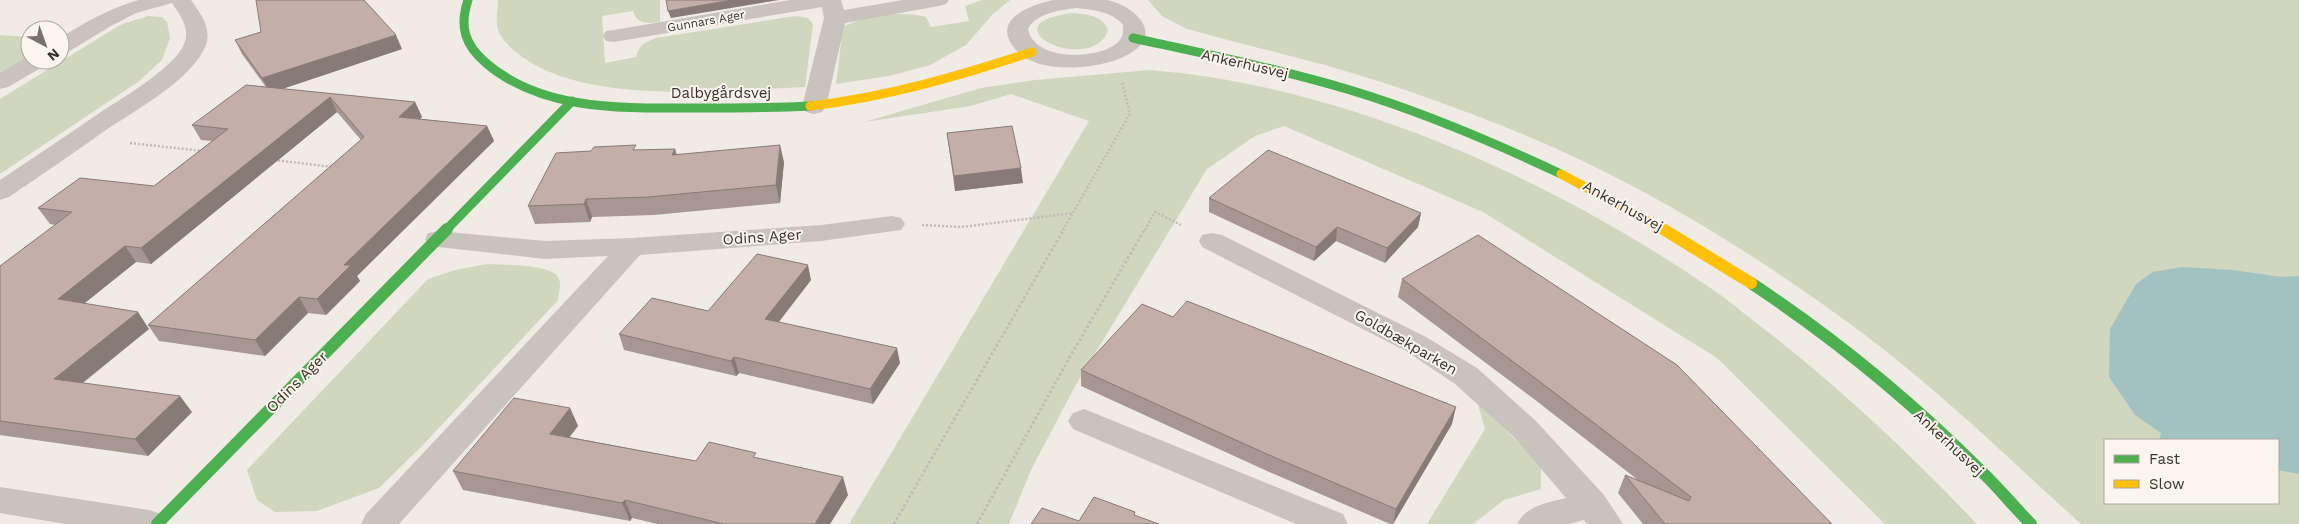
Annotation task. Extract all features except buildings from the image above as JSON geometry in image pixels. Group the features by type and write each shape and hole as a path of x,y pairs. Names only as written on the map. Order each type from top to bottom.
{"street":[{"path":"70,41 103,21 129,9 163,0"},
{"path":"0,192 155,85 181,63 195,45 196,22 180,0"},
{"name":"Dalbygårdsvej","path":"468,0 462,18 465,39 477,59 499,77 531,91 572,101 628,108 814,107 882,96 984,68 1032,52"},
{"name":"Gunnars Ager","path":"616,58 613,27 831,6 939,0"},
{"path":"1096,2 1123,13 1132,21 1135,30 1133,38 1125,47 1102,57 1080,61 1062,60 1032,52 1022,44 1018,34 1020,25 1028,16 1058,4 1096,2"},
{"path":"814,107 831,6"},
{"name":"Ankerhusvej","path":"1133,38 1288,74 1380,100 1472,133 1566,175 1662,226 1761,289 1862,365 1968,458 2031,524"},
{"path":"0,82 21,70"},
{"name":"Odins Ager","path":"157,524 572,101"},
{"name":"Odins Ager","path":"438,239 545,250 632,247 822,233 892,224"},
{"name":"Goldbækparken","path":"1212,241 1416,344 1466,376 1524,428 1599,514"},
{"path":"378,524 632,247"},
{"path":"1084,421 1331,524"},
{"path":"0,500 150,524"},
{"name":"Goldbækparken","path":"1534,524 1542,518 1599,514"}],"path":[{"path":"894,524 1130,114 1122,79 1102,57"},
{"path":"81,137 208,152"},
{"path":"266,159 334,167"},
{"path":"892,224 962,227 1073,212"},
{"path":"977,524 1072,353 1155,212 1212,241"}],"green space":[{"path":"498,0 660,0 660,22 647,23 640,21 633,11 602,16 605,63 636,57 643,44 656,38 795,16 808,18 813,24 805,87 697,92 619,89 582,82 549,72 521,56 508,44 502,38 497,27"},
{"path":"982,0 1010,0 993,14 966,45 930,65 889,76 836,84 843,27 862,19 894,14 926,17 931,27 969,21 965,6"},
{"path":"1148,0 2299,0 2299,524 2081,524 1946,401 1890,354 1779,274 1651,196 1561,151 1447,105 1355,74 1187,29 1162,16"},
{"path":"1072,13 1098,18 1106,25 1108,30 1098,43 1083,49 1066,48 1051,44 1040,36 1038,27 1047,19"},
{"path":"148,16 162,17 167,22 170,38 162,60 138,82 0,174 0,99 47,70 70,70 70,56 120,25"},
{"path":"0,35 20,36 20,65 0,76"},
{"path":"1150,70 1224,79 1297,95 1370,117 1442,143 1513,174 1581,209 1647,247 1728,300 1844,395 1925,471 1977,524 1885,524 1717,358 1483,212 1284,126 1255,136 1207,169 1074,388 1031,470 1009,524 849,524 1089,121 1011,94 971,106 864,122 981,88 1035,80"},
{"path":"487,264 536,267 553,273 560,282 558,300 423,445 379,488 317,511 275,512 257,500 247,470 428,279 455,270"},
{"path":"1477,401 1541,465 1541,489 1504,500 1473,524 1427,524 1485,429"}],"water":[{"path":"2182,267 2233,270 2281,277 2299,276 2299,474 2279,470 2279,439 2159,439 2161,433 2135,415 2109,377 2110,329 2136,284 2153,272"}],"traffic: fast":[{"path":"468,0 463,17 465,37 480,58 501,76 526,89 553,98 583,103 644,108 810,106"},
{"path":"1133,38 1215,56 1350,90 1457,128 1561,174"},
{"path":"157,524 572,101"},
{"path":"1751,283 1838,345 1921,414 1981,470 2031,524"}],"traffic: slow":[{"path":"810,106 839,103 895,92 950,78 1032,52"},
{"path":"1561,174 1669,232 1751,283"}]}
